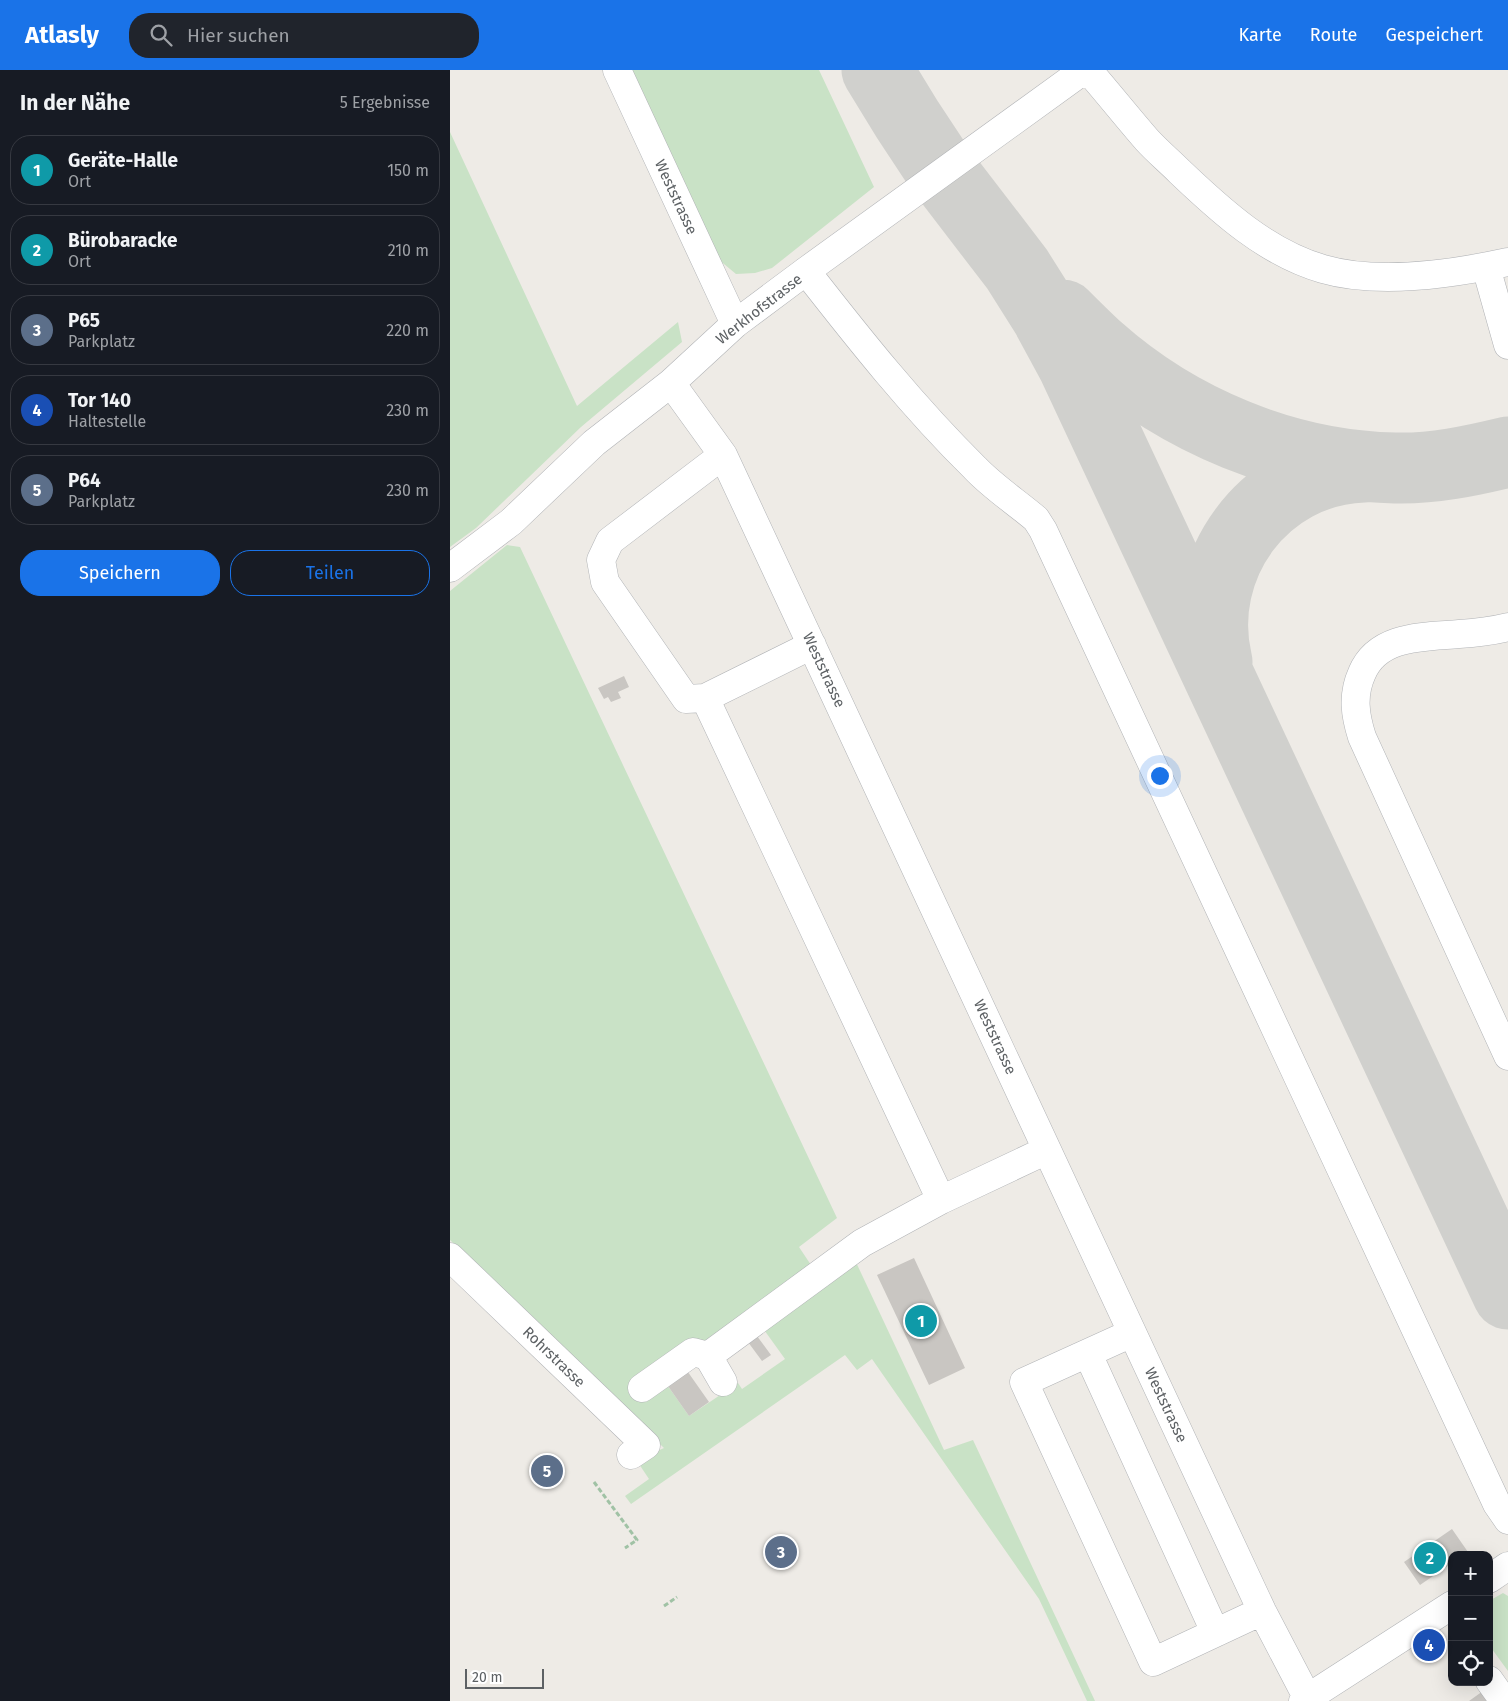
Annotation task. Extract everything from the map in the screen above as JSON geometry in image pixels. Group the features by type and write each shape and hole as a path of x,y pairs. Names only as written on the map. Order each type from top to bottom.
{"lane":[{"name":"Weststrasse","path":"617,70 735,324"},
{"name":"Werkhofstrasse","path":"450,568 510,522 594,444 671,384 735,324 1084,70"},
{"path":"1088,70 1148,142 1200,191 1244,227 1270,245 1298,260 1324,269 1385,276 1416,275 1497,264 1508,345"},
{"path":"806,272 869,351 928,420 976,470 1036,519 1043,530 1497,1504 1508,1520"},
{"name":"Weststrasse","path":"671,384 723,455 1262,1611 1306,1700"},
{"path":"723,455 610,541 602,560 605,582 686,699 705,698 812,645"},
{"path":"1508,627 1488,631 1416,637 1399,641 1372,656 1364,668 1355,694 1355,709 1362,737 1508,1056"},
{"path":"705,698 941,1200"},
{"path":"708,1356 862,1243 941,1200 1047,1150"},
{"name":"Rohrstrasse","path":"450,1257 646,1445 630,1455"},
{"path":"1132,1333 1024,1382 1153,1662 1262,1611"},
{"path":"642,1388 693,1352 708,1356 723,1382"},
{"path":"1088,1354 1215,1632"},
{"path":"1306,1700 1448,1615"},
{"path":"1493,1686 1504,1701"}],"path":[{"path":"594,1482 637,1540 624,1548"},
{"path":"664,1606 677,1597"}],"green space":[{"path":"630,70 819,70 874,187 772,268 755,273 736,274 718,259"},
{"path":"450,132 577,406 678,322 682,342 581,427 476,528 450,547"},
{"path":"507,545 520,547 837,1218 799,1247 815,1271 663,1379 689,1416 738,1383 742,1389 785,1359 762,1327 854,1258 944,1450 973,1440 1095,1701 1087,1701 1039,1599 872,1359 857,1370 845,1355 631,1504 625,1496 649,1479 639,1464 640,1459 664,1448 450,1240 450,591"},
{"path":"1503,1593 1508,1596 1508,1671 1493,1650 1493,1599"}],"building":[{"path":"624,676 629,687 618,692 621,698 611,702 608,697 604,699 598,688"},
{"path":"914,1258 965,1368 929,1385 877,1275"},
{"path":"757,1336 771,1355 762,1361 748,1342"},
{"path":"683,1365 709,1402 689,1416 663,1379"},
{"path":"1452,1529 1467,1551 1448,1551 1448,1566 1420,1585 1404,1562"},
{"path":"1483,1691 1490,1701 1469,1701"}],"taxiway":[{"path":"877,70 938,166 1017,269 1046,315 1073,365 1508,1294"},
{"path":"1063,315 1098,349 1163,398 1199,418 1236,435 1275,448 1314,459 1395,468 1452,464 1508,452"},
{"path":"1217,662 1213,626 1216,591 1227,559 1244,530 1267,505 1296,485 1328,472 1364,467"}],"place":[{"name":"Geräte-Halle","path":"921,1321"},
{"name":"P64","path":"547,1471"},
{"name":"P65","path":"781,1552"},
{"name":"Bürobaracke","path":"1430,1558"},
{"name":"Tor 140","path":"1429,1645"}]}
